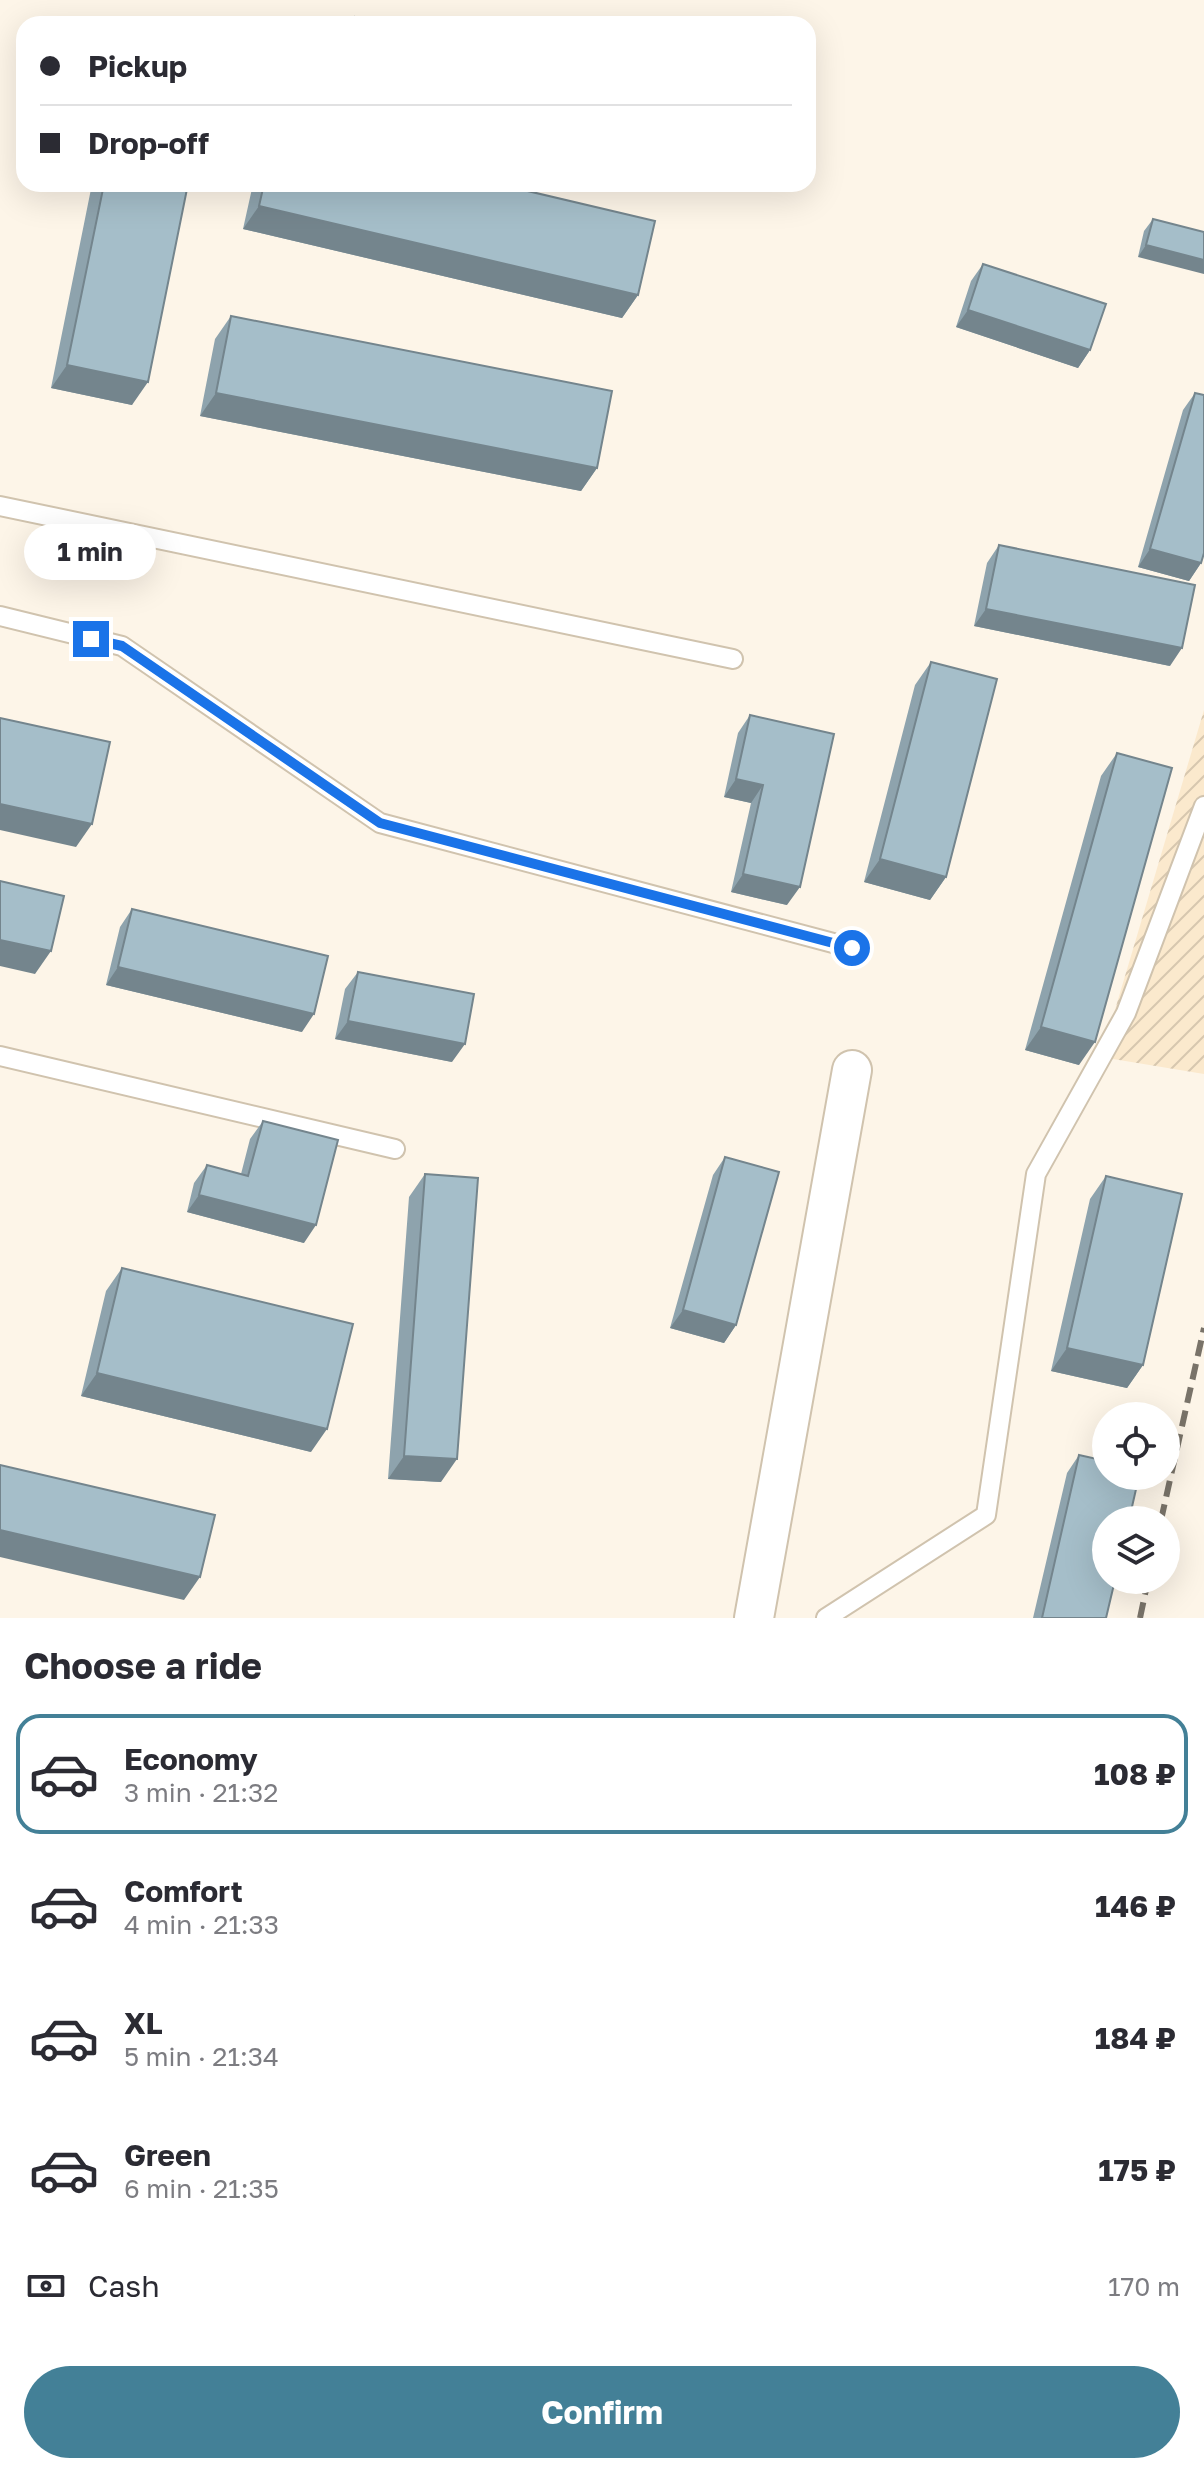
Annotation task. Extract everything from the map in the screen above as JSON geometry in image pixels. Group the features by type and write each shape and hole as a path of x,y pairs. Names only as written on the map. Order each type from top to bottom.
{"street":[{"path":"754,1618 852,1070"}],"lane":[{"path":"0,506 733,659"},
{"path":"0,616 122,646 380,823 852,948"},
{"path":"826,1618 986,1515 1036,1174 1126,1013 1204,806"},
{"path":"0,1056 395,1149"}],"shaded area":[{"path":"1204,710 1204,1074 1101,1057"}],"building":[{"path":"102,192 186,192 148,382 67,365"},
{"path":"262,192 532,192 655,221 638,295 259,206"},
{"path":"1153,219 1204,232 1204,260 1146,245"},
{"path":"983,264 1106,304 1090,350 968,310"},
{"path":"231,316 612,391 597,468 216,393"},
{"path":"1195,393 1204,395 1204,553 1201,563 1150,549"},
{"path":"999,545 1195,585 1182,648 986,609"},
{"path":"931,662 997,679 946,877 880,859"},
{"path":"750,715 834,734 800,887 743,874 763,785 736,779"},
{"path":"0,718 110,742 92,824 0,804"},
{"path":"1117,753 1172,768 1095,1042 1041,1027"},
{"path":"0,881 64,896 51,951 0,940"},
{"path":"132,909 328,956 314,1014 118,967"},
{"path":"358,972 474,994 465,1044 348,1021"},
{"path":"263,1121 338,1140 316,1225 199,1195 207,1165 248,1176"},
{"path":"725,1157 779,1172 736,1325 683,1310"},
{"path":"425,1174 478,1178 457,1459 404,1456"},
{"path":"1106,1176 1182,1194 1143,1365 1067,1348"},
{"path":"122,1268 353,1324 327,1429 97,1373"},
{"path":"1079,1455 1092,1458 1092,1490 1136,1490 1132,1506 1092,1506 1092,1594 1112,1594 1106,1618 1042,1618"},
{"path":"0,1465 215,1515 200,1577 0,1530"}],"railway":[{"path":"1164,1506 1204,1328"},
{"path":"1140,1618 1145,1594"}],"route":[{"path":"91,639 122,646 380,823 852,948"}]}
